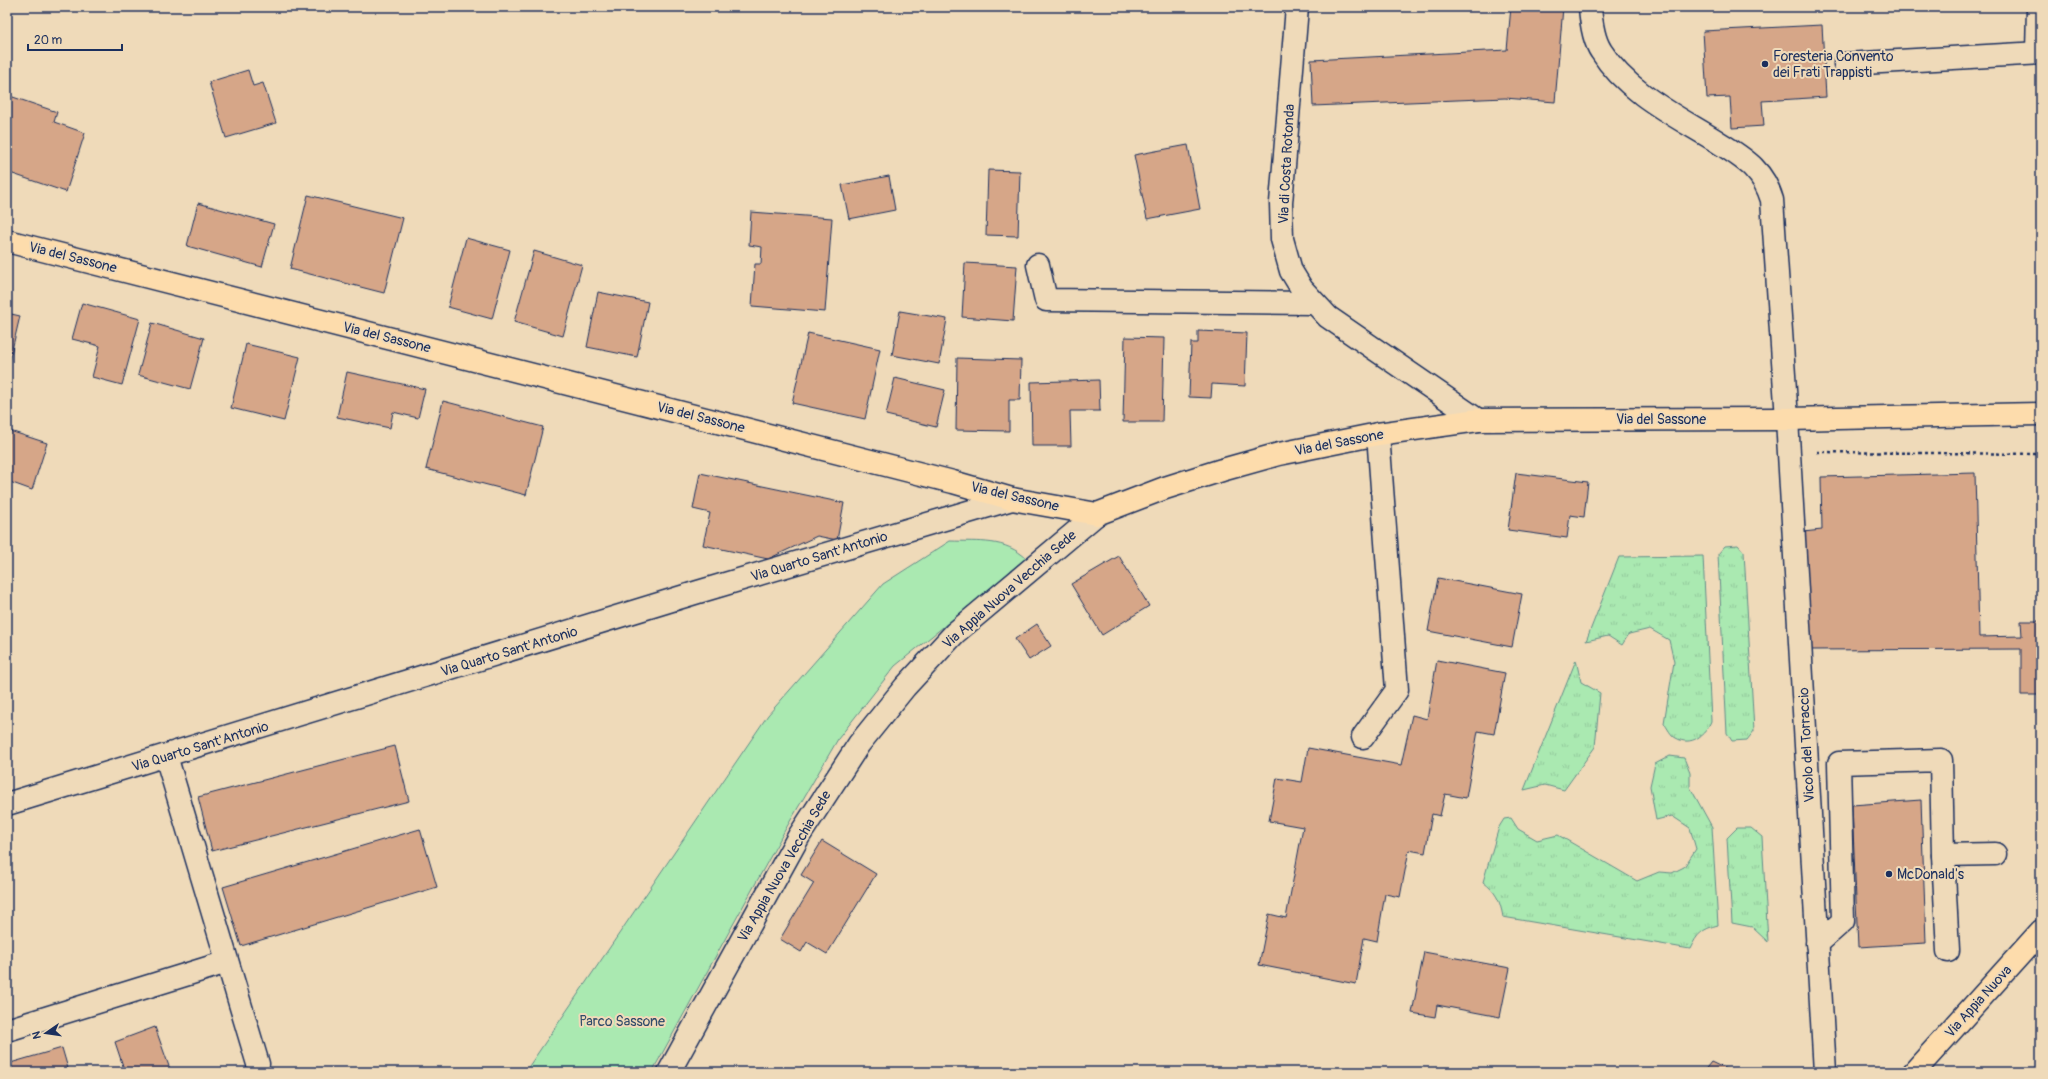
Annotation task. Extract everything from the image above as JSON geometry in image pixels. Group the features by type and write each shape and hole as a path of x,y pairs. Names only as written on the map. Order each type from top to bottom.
{"main road":[{"name":"Via del Sassone","path":"7,240 908,470 1012,498 1097,514 1165,488 1279,454 1378,434 1478,420 1787,419 2041,414"},
{"name":"Via Appia Nuova","path":"1914,1072 2040,932"}],"street":[{"name":"Via di Costa Rotonda","path":"1297,7 1281,203 1281,220 1285,250 1291,270 1302,289 1328,317 1478,420"},
{"name":"Vicolo del Torraccio","path":"1590,7 1594,32 1600,50 1621,76 1648,98 1750,163 1766,183 1774,212 1825,1072"},
{"path":"1845,64 2039,53 2038,7"},
{"path":"1038,265 1046,300 1313,302"},
{"path":"1364,737 1397,690 1378,434"},
{"name":"Via Quarto Sant'Antonio","path":"7,804 698,592 1012,498"},
{"name":"Via Appia Nuova Vecchia Sede","path":"669,1072 799,836 859,744 905,687 955,634 1097,514"},
{"path":"166,756 258,1064"},
{"path":"1817,944 1843,921 1839,763 1941,760 1943,855 1948,951"},
{"path":"1943,855 1995,854"},
{"path":"7,1030 227,962"}],"path":[{"path":"1789,452 2041,454"}],"green space":[{"name":"Parco Sassone","path":"950,541 991,542 1001,544 1019,552 1027,559 895,666 838,739 785,830 652,1072 525,1072 768,715 883,584"},
{"path":"1738,545 1744,552 1754,731 1747,740 1732,741 1727,733 1718,554 1725,546"},
{"path":"1703,556 1711,721 1706,731 1702,735 1687,741 1674,737 1664,723 1674,662 1669,640 1650,629 1629,634 1622,645 1608,636 1586,641 1619,557"},
{"path":"1576,660 1581,682 1600,693 1595,747 1564,790 1545,785 1524,790"},
{"path":"1670,756 1684,758 1690,773 1690,787 1712,827 1718,925 1704,930 1695,939 1690,949 1503,917 1497,897 1483,882 1499,827 1504,819 1511,818 1518,829 1537,840 1558,835 1637,881 1659,872 1672,873 1684,867 1696,849 1690,828 1672,816 1656,820 1650,786 1655,764"},
{"path":"1737,828 1751,828 1762,837 1768,942 1752,927 1732,923 1727,838"}],"building":[{"path":"1511,7 1563,7 1555,102 1505,98 1313,106 1311,60 1507,50"},
{"name":"Foresteria Convento dei Frati Trappisti","path":"1822,25 1826,97 1762,101 1764,126 1732,128 1730,97 1707,98 1703,31"},
{"path":"248,70 253,86 263,83 276,123 226,138 209,82"},
{"path":"7,95 57,112 54,122 85,133 66,192 7,172"},
{"path":"1188,145 1200,209 1147,219 1134,155"},
{"path":"988,170 1020,171 1018,236 986,235"},
{"path":"889,176 895,210 849,219 842,185"},
{"path":"308,195 403,218 384,293 290,269"},
{"path":"198,203 274,224 262,267 187,246"},
{"path":"751,212 832,218 825,312 752,306 755,264 761,264 762,247 749,245"},
{"path":"466,238 510,250 492,319 448,307"},
{"path":"534,251 582,265 563,336 514,322"},
{"path":"965,263 1017,266 1013,321 962,317"},
{"path":"598,292 648,302 637,357 587,347"},
{"path":"82,303 140,319 122,385 92,377 100,346 72,339"},
{"path":"900,311 947,319 939,364 892,355"},
{"path":"7,313 20,316 8,367 7,367"},
{"path":"152,323 204,338 190,389 138,375"},
{"path":"1198,331 1247,333 1245,386 1212,384 1211,398 1189,397 1191,343 1198,343"},
{"path":"808,333 880,349 865,419 792,403"},
{"path":"1125,337 1164,338 1162,422 1123,422"},
{"path":"246,344 300,357 284,421 231,408"},
{"path":"957,358 1021,360 1020,400 1009,400 1009,431 956,430"},
{"path":"347,372 425,389 418,418 393,412 390,428 337,417"},
{"path":"895,378 945,390 936,427 886,415"},
{"path":"1099,380 1100,411 1070,411 1071,446 1032,446 1031,382"},
{"path":"443,401 543,427 526,495 426,469"},
{"path":"7,430 47,443 32,490 7,481"},
{"path":"700,473 844,503 837,540 817,536 768,559 703,545 710,513 693,509"},
{"path":"1516,473 1588,482 1584,517 1570,515 1567,538 1508,530"},
{"path":"1975,473 1979,637 2022,636 2021,621 2041,621 2041,695 2021,695 2021,649 1809,650 1803,532 1822,530 1821,477"},
{"path":"1119,556 1149,606 1102,635 1071,584"},
{"path":"1438,578 1522,594 1512,647 1428,631"},
{"path":"1037,624 1051,646 1029,660 1015,639"},
{"path":"1437,660 1505,673 1494,734 1478,731 1466,798 1445,794 1440,816 1432,814 1425,853 1409,850 1400,897 1385,894 1377,941 1364,938 1356,984 1259,965 1269,914 1286,918 1303,827 1269,821 1277,778 1302,782 1308,748 1401,765 1412,715 1427,719"},
{"path":"395,746 409,801 212,851 198,797"},
{"name":"McDonald's","path":"1921,800 1926,943 1858,947 1852,805"},
{"path":"420,829 437,887 241,946 223,887"},
{"path":"822,841 876,874 827,954 807,942 801,952 780,939 814,883 801,875"},
{"path":"1424,952 1510,968 1500,1017 1437,1005 1435,1017 1412,1013"},
{"path":"155,1027 171,1072 125,1072 115,1042"},
{"path":"62,1048 69,1072 7,1072 7,1064"},
{"path":"1711,1062 1728,1070 1730,1072 1703,1072"}],"place":[{"name":"Foresteria Convento dei Frati Trappisti","path":"1765,64"},
{"name":"McDonald's","path":"1889,874"}]}
